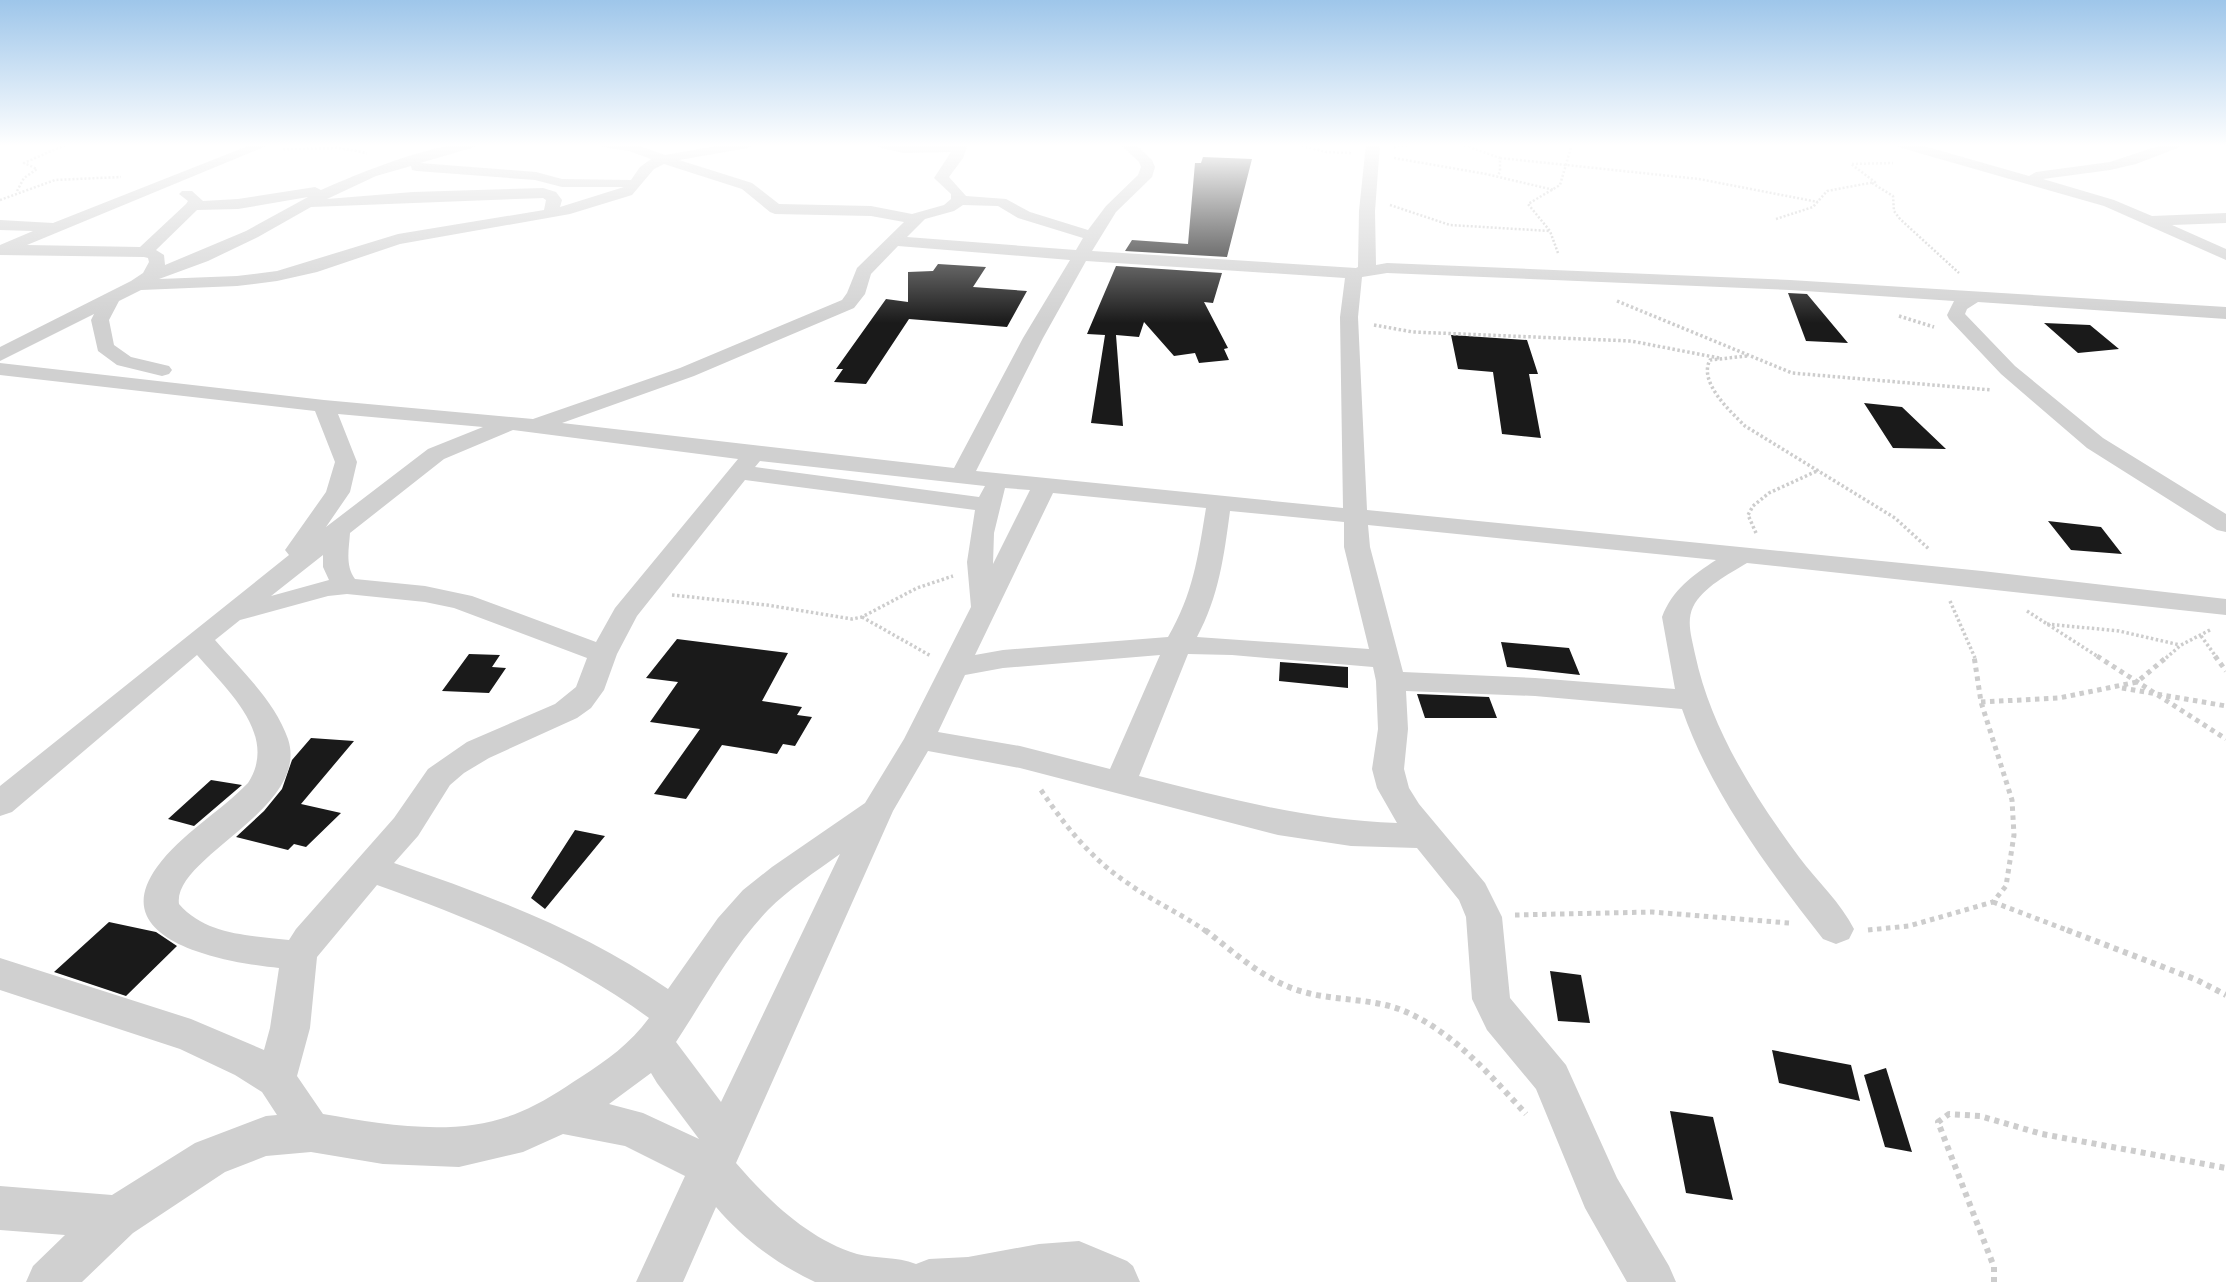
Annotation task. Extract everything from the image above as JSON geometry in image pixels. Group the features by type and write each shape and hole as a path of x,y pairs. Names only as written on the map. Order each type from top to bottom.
{"street":[{"path":"0,250 118,204"},
{"path":"144,253 193,206 226,204"},
{"path":"280,204 300,208 343,204"},
{"path":"0,355 144,280 202,257 308,204"},
{"path":"551,212 553,204"},
{"path":"144,280 273,277 410,236 584,204"},
{"path":"769,204 775,209 884,212 915,219"},
{"path":"0,804 280,574 436,454 524,424 642,389 848,304 856,295 863,272 915,219 955,204"},
{"path":"1004,204 1024,215 1092,236"},
{"path":"962,474 1033,338 1092,236 1116,204"},
{"path":"1367,204 1361,271 1352,280 1349,317 1355,514 1357,547 1388,670 1392,729 1388,769 1406,812 1473,893 1484,917 1491,999 1502,1018 1552,1077 1601,1193 1653,1282"},
{"path":"2111,204 2226,255"},
{"path":"2147,221 2226,218"},
{"path":"0,225 59,227"},
{"path":"896,241 1082,256 1361,271 1564,274 2226,313"},
{"path":"0,250 156,255 158,262 144,280"},
{"path":"1980,297 1958,306 1956,315 2008,370 2095,443 2226,525"},
{"path":"111,299 100,320 105,347 124,361 130,373"},
{"path":"0,369 130,373 214,392 324,406 524,424 988,505"},
{"path":"280,574 338,492 344,472 346,462 324,406"},
{"path":"747,463 962,474 1219,503 1355,514 1963,578 2221,617"},
{"path":"276,1079 290,1028 299,956 316,931 407,827 439,778 478,750 566,711 580,701 589,690 603,654 625,614 747,463"},
{"path":"984,607 978,570 988,505 998,479"},
{"path":"659,1282 877,811 919,739 1045,485"},
{"path":"1121,781 1178,645 1197,611 1208,578 1219,503"},
{"path":"338,531 334,567 346,586"},
{"path":"1740,556 1687,596 1676,617 1680,656 1692,700 1761,829 1792,877 1836,929"},
{"path":"212,629 300,594 346,586 425,594 462,602 603,654"},
{"path":"212,629 244,693 267,727 275,749 274,767 256,794 175,870 161,895 163,912 184,932 220,945 299,956"},
{"path":"953,668 1003,659 1178,645 1233,646 1388,670 1535,687 1692,700"},
{"path":"919,739 1020,757 1278,822 1352,834 1426,836"},
{"path":"49,1282 117,1217 211,1157 266,1136 311,1132 383,1144 459,1147 523,1132 560,1114 630,1067 663,1027 731,928 756,900 784,876 877,811"},
{"path":"371,869 450,896 537,934 638,987 663,1027 671,1070 750,1213 803,1253 856,1277 902,1282"},
{"path":"0,974 191,1037 249,1062 276,1079 311,1132"},
{"path":"560,1114 628,1127 661,1141 718,1154"},
{"path":"0,1208 117,1217"},
{"path":"929,1282 968,1280 1039,1267 1079,1264 1111,1276 1117,1282"}],"path":[{"path":"1388,204 1450,225 1550,231"},
{"path":"1528,204 1550,231 1564,274"},
{"path":"1776,219 1801,212 1815,204"},
{"path":"1894,204 1894,211 1900,219 1980,297"},
{"path":"1616,301 1793,373 1986,389 2047,403"},
{"path":"1349,317 1379,327 1402,330 1638,342 1679,347 1720,358"},
{"path":"1747,356 1710,360 1706,367 1707,377 1728,409 1758,436 1819,470 1895,518 1963,578 2046,624 2226,739"},
{"path":"1770,559 1748,515 1752,506 1762,497 1819,470"},
{"path":"646,588 697,599 767,605 842,618 862,617 917,588 978,570"},
{"path":"1484,917 1628,909 1703,914 1836,929 1876,930 1909,926 1993,902 2006,886 2014,835 2012,800 1981,702 1974,654 1954,615 1963,578"},
{"path":"862,617 953,668"},
{"path":"1981,702 2059,698 2137,682 2181,645 2200,636 2221,617"},
{"path":"2046,624 2119,631 2181,645"},
{"path":"2200,636 2226,671"},
{"path":"2118,687 2226,706"},
{"path":"1020,757 1060,819 1108,869 1132,887 1195,923 1264,974 1294,989 1374,1002 1409,1012 1442,1031 1474,1056 1531,1119"},
{"path":"1993,902 2197,981 2226,995"},
{"path":"1994,1282 1989,1255 1950,1148 1937,1122 1949,1114 1980,1115 2042,1134 2226,1168"}],"building":[{"path":"1191,204 1241,204 1227,257 1125,251 1132,240 1188,244"},
{"path":"938,264 986,267 973,287 1027,291 1007,327 909,319 866,384 834,382 843,369 836,369 886,299 908,302 908,272 933,271"},
{"path":"1116,266 1222,273 1213,303 1204,302 1228,348 1224,349 1229,360 1199,363 1195,353 1174,356 1144,322 1139,337 1116,335 1123,426 1091,423 1105,335 1087,334"},
{"path":"1788,293 1807,294 1848,343 1806,341"},
{"path":"2044,323 2090,325 2119,349 2078,353"},
{"path":"1451,335 1527,340 1538,374 1529,374 1541,438 1502,434 1493,372 1458,369"},
{"path":"1864,403 1902,407 1946,449 1893,448"},
{"path":"2048,521 2101,527 2122,554 2071,550"},
{"path":"677,639 788,653 762,701 802,707 797,715 812,717 795,746 783,744 777,754 722,745 686,799 654,794 700,729 650,722 678,682 646,678"},
{"path":"1501,642 1569,648 1580,675 1507,667"},
{"path":"469,654 500,655 492,667 506,668 489,693 442,691"},
{"path":"1280,662 1348,667 1348,688 1279,681"},
{"path":"1417,694 1489,697 1497,718 1425,718"},
{"path":"311,738 354,741 301,804 341,813 306,847 294,844 288,850 236,837 264,811 282,789 292,760"},
{"path":"211,780 242,785 194,826 168,819"},
{"path":"575,830 605,836 545,909 531,898"},
{"path":"109,922 156,932 177,946 126,996 54,972"},
{"path":"1550,971 1581,975 1590,1023 1558,1021"},
{"path":"1772,1050 1851,1065 1860,1101 1779,1083"},
{"path":"1886,1068 1912,1152 1885,1147 1864,1075"},
{"path":"1670,1111 1713,1117 1733,1200 1686,1193"}]}
